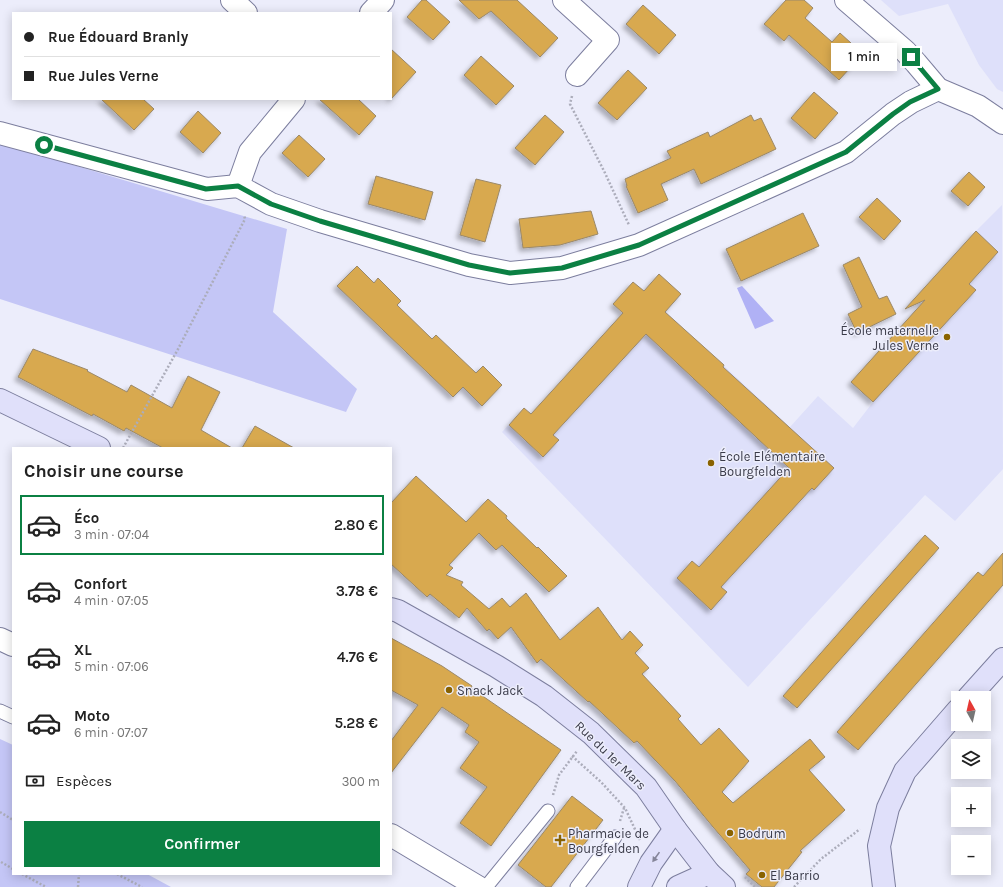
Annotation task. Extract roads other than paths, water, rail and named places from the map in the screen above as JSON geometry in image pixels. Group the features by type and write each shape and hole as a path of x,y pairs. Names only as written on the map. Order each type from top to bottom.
{"main road":[{"path":"1,404 97,447"},
{"name":"Rue du 1er Mars","path":"392,608 496,666 544,696 591,733 646,787 675,828 717,880"},
{"path":"974,691 1003,659"},
{"path":"884,887 879,846 888,808 905,771 951,718"},
{"path":"639,887 651,863 675,828"},
{"path":"678,887 717,880"}],"street":[{"path":"232,0 245,12"},
{"path":"372,12 383,0"},
{"path":"564,0 608,40 577,75"},
{"path":"846,0 905,51 938,89 978,106 1003,123"},
{"path":"0,133 206,189 238,186 271,204 320,221 469,265 510,273 562,268 639,245 846,152 910,102 938,89"},
{"path":"238,186 250,152 293,100"},
{"path":"0,639 12,645"},
{"path":"392,836 478,887"}],"lane":[{"path":"0,711 12,717"},
{"path":"486,887 548,811"},
{"path":"577,887 615,837"}],"place":[{"name":"École maternelle Jules Verne","path":"947,337"},
{"name":"École Elémentaire Bourgfelden","path":"711,463"},
{"name":"Snack Jack","path":"449,690"},
{"name":"Bodrum","path":"730,833"},
{"name":"Pharmacie de Bourgfelden","path":"560,840"},
{"name":"El Barrio","path":"762,875"}]}
